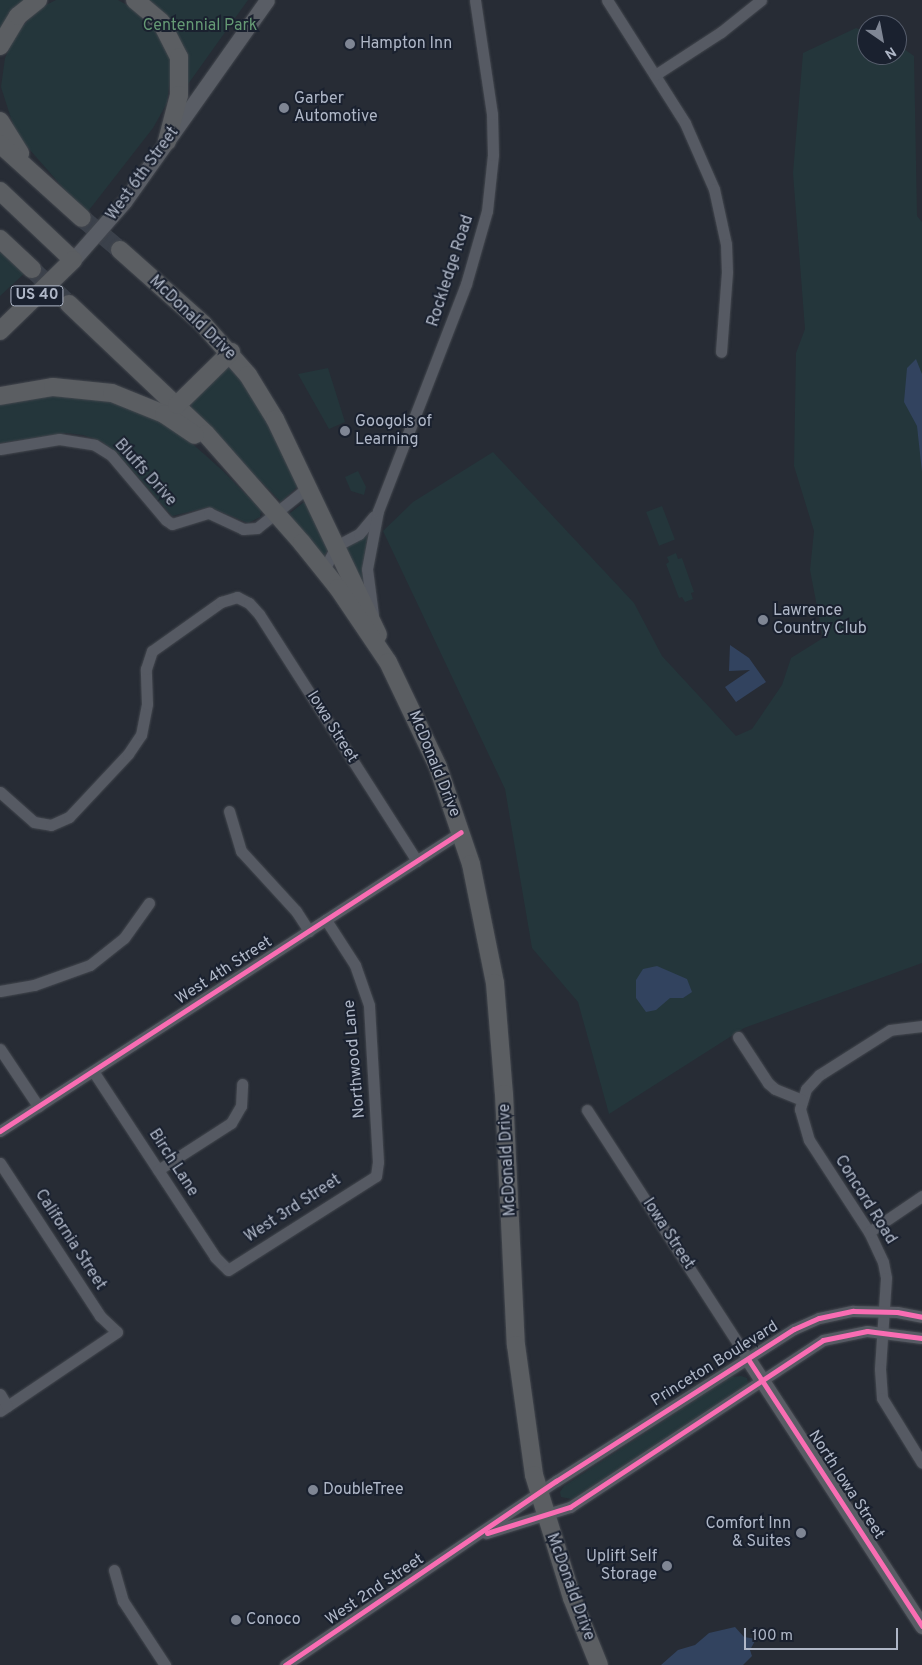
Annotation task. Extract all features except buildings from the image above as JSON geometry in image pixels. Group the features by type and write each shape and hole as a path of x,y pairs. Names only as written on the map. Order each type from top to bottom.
{"highway":[{"path":"0,46 18,16 38,0"},
{"path":"135,0 161,22 179,56 179,95 167,141"},
{"path":"0,121 40,180"},
{"path":"0,144 82,218"},
{"path":"0,190 73,260"},
{"path":"0,239 32,269"},
{"name":"McDonald Drive","path":"120,250 230,352 267,404 374,624 388,662 428,744 461,832 479,894 494,983 508,1153 516,1345 525,1422 546,1517 572,1598 599,1665"},
{"name":"West 6th Street","path":"0,331 73,260"},
{"name":"McDonald Drive","path":"69,304 177,405 278,513 324,570 388,662"},
{"path":"177,405 230,352"},
{"path":"0,396 53,387 112,393 164,414 230,462"}],"main road":[{"name":"West 6th Street","path":"73,260 124,202 267,0"},
{"name":"North Iowa Street","path":"748,1359 922,1626"}],"street":[{"name":"Rockledge Road","path":"378,511 466,284 487,212 493,155 492,106 475,0"},
{"path":"607,0 655,75 703,158 721,216 727,272 721,352"},
{"path":"655,75 721,32 760,0"},
{"name":"Bluffs Drive","path":"0,449 58,440 95,445 111,455 166,520 172,524 209,513 251,529 263,525 307,488"},
{"path":"324,570 336,546 359,534 378,511"},
{"path":"374,624 367,569 378,511"},
{"name":"Iowa Street","path":"0,792 34,822 50,825 69,818 128,754 141,735 147,704 146,669 152,651 221,602 240,598 253,606 288,657 417,861"},
{"path":"229,811 242,851 296,911 309,931"},
{"name":"West 4th Street","path":"0,1131 461,832"},
{"path":"0,991 34,985 90,965 124,938 149,903"},
{"name":"Northwood Lane","path":"326,920 355,964 369,1005 378,1162 376,1176"},
{"path":"738,1038 768,1083 775,1089 802,1100 812,1081 880,1035 902,1027 922,1026"},
{"path":"0,1049 38,1106"},
{"name":"Birch Lane","path":"93,1070 216,1257 228,1270"},
{"path":"158,1170 231,1123 241,1106 242,1084"},
{"name":"Concord Road","path":"802,1100 800,1118 809,1140 869,1232 884,1262 884,1311 880,1369 882,1398 922,1463"},
{"name":"Iowa Street","path":"586,1110 748,1359"},
{"name":"California Street","path":"0,1163 100,1316 117,1332 4,1408"},
{"name":"West 3rd Street","path":"228,1270 376,1176"},
{"path":"869,1232 922,1196"},
{"name":"Princeton Boulevard","path":"539,1492 748,1359 819,1318 853,1311 884,1311 922,1317"},
{"path":"546,1517 581,1501 823,1340 853,1332 883,1331 922,1338"},
{"path":"0,1394 4,1408"},
{"name":"West 2nd Street","path":"285,1665 479,1535 539,1492"},
{"name":"West 2nd Street","path":"479,1535 546,1517"},
{"path":"114,1570 123,1601 165,1665"}],"green space":[{"path":"0,0 29,0 0,33"},
{"path":"56,0 118,0 145,15 173,54 167,103 153,128 86,214 16,134 1,87 5,58 18,30 42,7"},
{"name":"Centennial Park","path":"147,0 248,0 186,87"},
{"name":"Lawrence Country Club","path":"856,28 857,65 907,65 907,51 914,56 917,216 922,222 922,963 744,1028 609,1114 578,1002 532,948 505,789 383,531 413,502 493,452 634,603 662,656 736,736 752,729 782,685 791,658 823,638 810,570 814,531 794,466 796,353 805,329 793,173 803,53"},
{"path":"0,249 28,270 0,296"},
{"path":"231,365 270,423 297,480 297,487 281,502 191,410 191,402 223,368"},
{"path":"328,368 345,422 329,429 298,374"},
{"path":"49,395 98,398 130,406 177,430 223,471 261,510 260,517 248,523 209,507 172,516 118,454 101,441 83,435 66,433 0,443 0,404"},
{"path":"358,471 366,487 364,495 351,491 345,477"},
{"path":"304,502 331,545 323,558 289,514"},
{"path":"662,506 675,540 659,546 646,512"},
{"path":"369,531 364,557 363,587 342,549"},
{"path":"676,553 678,559 682,558 694,592 691,593 693,599 685,602 682,597 679,598 666,564 669,562 667,557"},
{"path":"741,1376 747,1378 748,1383 572,1499 561,1497 560,1492 564,1486 731,1377"}],"water":[{"path":"916,359 922,374 922,472 917,426 904,402 907,368"},
{"path":"730,645 749,658 766,682 736,702 725,687 750,670 729,671"},
{"path":"657,966 687,979 692,992 683,998 670,998 656,1010 646,1012 636,998 636,980 643,969"},
{"path":"735,1627 744,1637 756,1639 750,1650 752,1656 743,1665 661,1665 678,1650 695,1645 709,1633"}],"tunnel":[{"path":"82,218 120,250"},
{"path":"32,269 69,304"}],"cycle path":[{"path":"0,1131 461,832"},
{"path":"285,1665 556,1481 794,1329 819,1318 853,1311 897,1312 922,1317"},
{"path":"487,1533 570,1507 823,1340 867,1331 922,1338"},
{"path":"748,1359 922,1626"}],"place":[{"name":"Hampton Inn","path":"350,44"},
{"name":"Garber Automotive","path":"284,108"},
{"name":"Googols of Learning","path":"345,431"},
{"name":"Lawrence Country Club","path":"763,620"},
{"name":"DoubleTree","path":"313,1490"},
{"name":"Comfort Inn & Suites","path":"801,1533"},
{"name":"Uplift Self Storage","path":"667,1566"},
{"name":"Conoco","path":"236,1620"}]}
